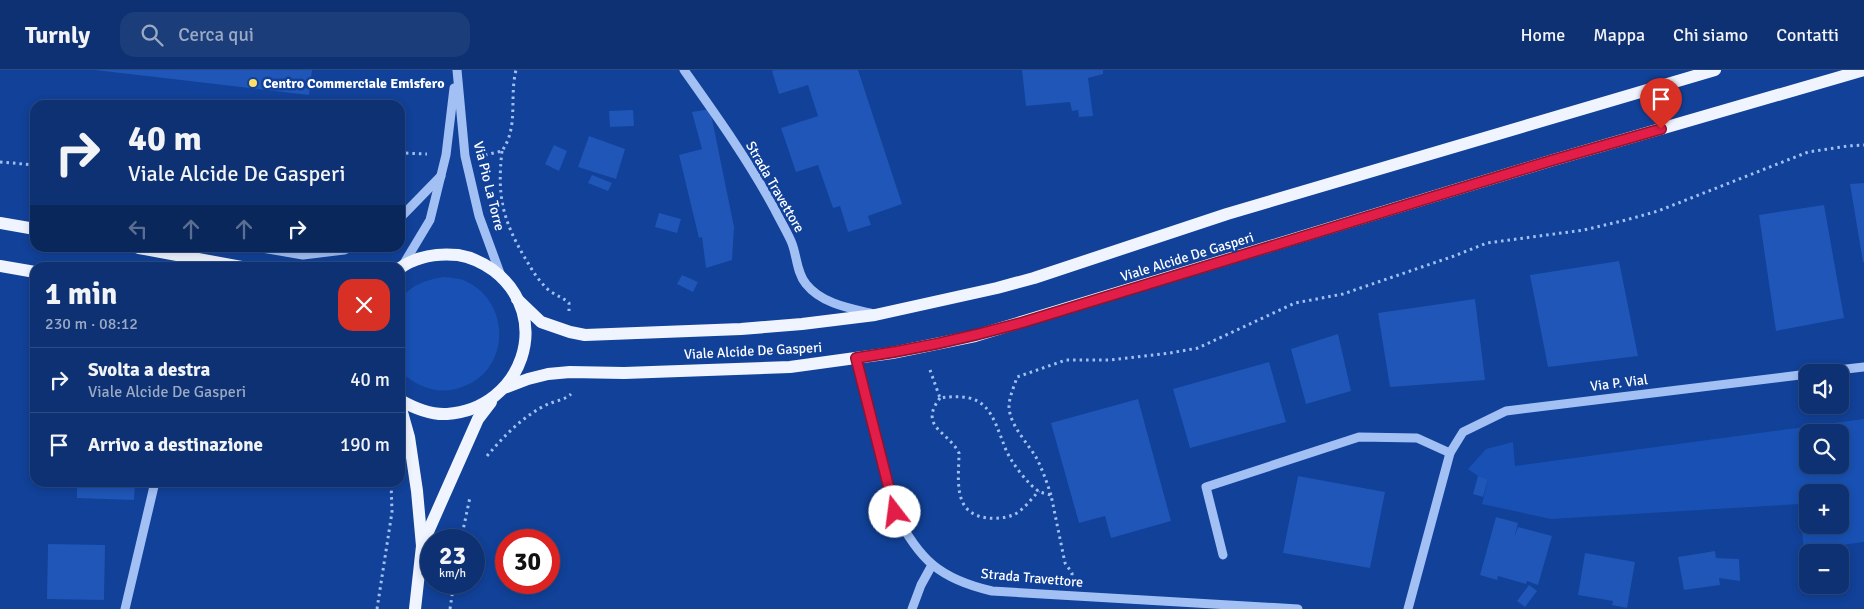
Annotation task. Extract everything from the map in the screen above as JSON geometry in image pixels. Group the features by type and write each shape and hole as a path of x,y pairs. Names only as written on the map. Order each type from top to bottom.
{"main road":[{"name":"Viale Alcide De Gasperi","path":"517,299 540,322 585,335 741,329 802,324 875,314 997,288 1034,278 1237,211 1715,70"},
{"name":"Viale Alcide De Gasperi","path":"504,388 548,374 790,367 926,347 975,336 1550,161 1864,70"},
{"path":"0,222 30,228"},
{"path":"161,252 215,262"},
{"name":"Viale Alcide De Gasperi","path":"405,265 422,257 443,254 464,256 484,264 501,277 517,299 522,312 525,339 519,365 504,388 493,398 470,410 445,414 420,410 405,402"},
{"path":"0,266 30,271"},
{"path":"429,529 478,419 493,398"},
{"path":"405,423 417,491 420,529"},
{"path":"415,609 420,564"}],"street":[{"name":"Via Pio La Torre","path":"404,262 430,220 446,155 457,70"},
{"name":"Via Pio La Torre","path":"457,70 465,156 480,216 501,277"},
{"name":"Strada Travettore","path":"684,70 713,110 770,200 791,242 799,270 806,284 822,297 842,306 875,314"},
{"path":"405,213 442,176"},
{"path":"285,252 303,255 328,252"},
{"name":"Strada Travettore","path":"856,358 895,512 906,535 932,566 970,586 992,591 1298,609"},
{"path":"1849,369 1864,367"},
{"name":"Via P. Vial","path":"1408,609 1450,452 1463,432 1506,411 1799,375"},
{"path":"1223,556 1206,487 1359,436 1417,438 1450,452"},
{"path":"125,609 154,487"},
{"path":"912,609 921,585 932,566"}],"path":[{"path":"516,70 513,82 512,128 509,141 502,152 499,179 500,201 506,222 518,247 540,281 552,293 569,303 569,317"},
{"path":"1072,573 1065,563 1051,496 1036,457 1012,418 1009,407 1017,377 1066,360 1110,360 1198,348 1295,303 1343,294 1487,244 1584,230 1626,220 1658,211 1808,152 1864,145"},
{"path":"484,155 502,152"},
{"path":"405,153 428,154"},
{"path":"0,162 30,165"},
{"path":"930,370 940,398"},
{"path":"484,463 487,456 508,432 527,417 547,405 571,396 571,390"},
{"path":"1039,491 1022,509 1013,515 993,518 981,517 969,512 963,504 959,493 959,453 956,447 932,423 932,412 940,398 962,396 983,404 994,418 1012,461 1039,491 1051,496"},
{"path":"481,456 487,456"},
{"path":"377,609 392,512 391,487"},
{"path":"463,529 471,494"},
{"path":"450,609 452,594"}],"shaded area":[{"path":"444,277 456,278 479,289 490,302 497,318 499,334 497,351 490,366 478,378 462,387 450,390 428,388 405,375 405,294 420,283"},
{"path":"1864,419 1864,542 1849,544 1803,544 1802,534 1849,534 1849,484 1799,484 1799,504 1551,519 1482,504 1488,479 1478,476 1468,469 1486,449 1513,442 1515,466 1799,428 1799,474 1849,474 1849,424 1827,424"}],"building":[{"name":"Centro Commerciale Emisfero","path":"95,70 312,70 309,95"},
{"path":"858,70 902,204 868,216 871,225 848,232 840,206 833,208 818,165 796,172 781,128 818,116 808,85 779,94 772,71"},
{"path":"1022,70 1103,70 1103,74 1088,78 1093,116 1079,117 1078,110 1072,111 1070,102 1026,106"},
{"path":"710,109 734,227 732,260 706,268 702,237 699,238 679,155 702,149 692,112"},
{"path":"633,110 634,126 610,127 609,111"},
{"path":"589,136 625,149 616,179 578,167"},
{"path":"554,145 567,151 559,171 545,164"},
{"path":"592,175 612,183 608,191 588,183"},
{"path":"1864,183 1864,262 1863,262 1850,184"},
{"path":"1824,205 1844,318 1776,331 1759,215"},
{"path":"659,213 681,219 677,233 655,227"},
{"path":"1619,261 1638,356 1548,367 1530,275"},
{"path":"682,275 698,282 693,292 677,284"},
{"path":"1475,299 1485,380 1390,387 1378,313"},
{"path":"1338,334 1351,391 1306,404 1291,349"},
{"path":"1269,362 1286,422 1190,448 1173,389"},
{"path":"1138,399 1171,521 1111,538 1105,516 1079,523 1051,423"},
{"path":"1298,476 1385,492 1370,568 1283,553"},
{"path":"1478,476 1488,479 1483,497 1473,494"},
{"path":"77,487 135,487 134,500 77,498"},
{"path":"1496,517 1518,523 1514,538 1518,527 1552,536 1538,585 1527,581 1526,584 1498,576 1497,580 1480,575"},
{"path":"48,544 105,545 104,600 47,599"},
{"path":"1715,551 1716,558 1739,559 1740,581 1719,578 1720,585 1684,590 1678,557"},
{"path":"1585,553 1635,562 1627,608 1612,605 1613,601 1578,595"},
{"path":"1529,585 1537,591 1525,607 1517,601"}],"place":[{"name":"Centro Commerciale Emisfero","path":"253,83"}],"route":[{"path":"895,512 856,358 926,347 975,336 1661,129"}]}
